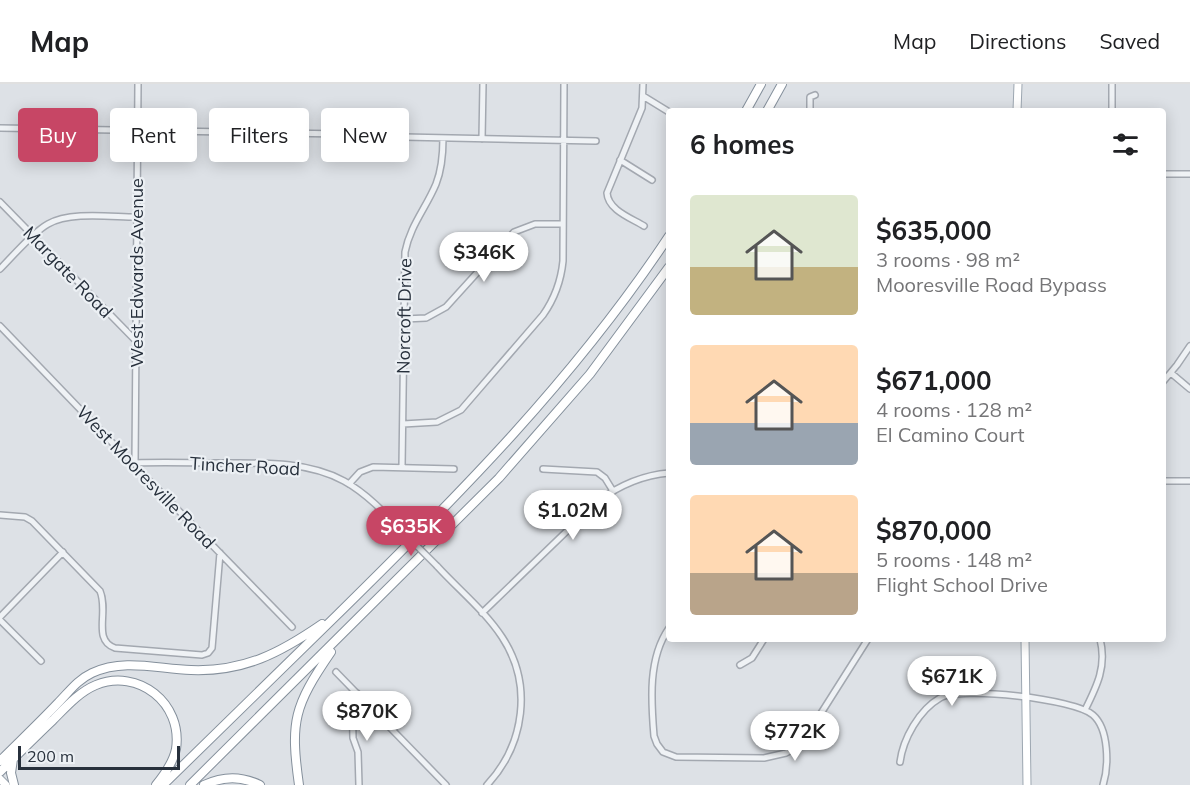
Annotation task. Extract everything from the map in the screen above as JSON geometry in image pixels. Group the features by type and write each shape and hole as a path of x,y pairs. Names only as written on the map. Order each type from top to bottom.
{"highway":[{"path":"748,108 761,84"},
{"path":"769,108 782,84"},
{"path":"163,785 459,495 514,436 594,339 666,240"},
{"path":"190,785 471,508 527,448 590,374 666,271"},
{"path":"0,761 77,682 94,672 112,666 127,665 199,670 245,664 267,657 290,645 340,612"},
{"path":"298,785 294,743 299,707 310,683 343,635"},
{"path":"0,772 89,688 107,681 126,681 144,686 156,694 169,709 174,722 177,741 174,755 169,767 156,785"},
{"path":"0,754 13,748"},
{"path":"13,758 11,773 14,785"},
{"path":"204,785 229,778 240,778 260,785"}],"main road":[{"path":"1017,108 1018,84"},
{"path":"1024,642 1027,785"},
{"path":"0,779 6,785"}],"street":[{"name":"West Edwards Avenue","path":"137,108 138,84"},
{"path":"482,139 483,84"},
{"path":"403,424 433,423 461,410 546,311 558,286 563,261 564,84"},
{"path":"643,84 640,115 608,190 608,199 612,206 644,226"},
{"path":"1112,84 1112,108"},
{"path":"810,108 810,98 815,94"},
{"path":"643,96 666,110"},
{"path":"0,128 110,130"},
{"path":"197,132 321,134"},
{"path":"409,137 596,141"},
{"name":"Norcroft Drive","path":"402,467 404,257 407,240 439,176 443,138"},
{"path":"620,160 652,180"},
{"name":"West Edwards Avenue","path":"135,462 137,162"},
{"path":"1166,174 1190,174"},
{"name":"Margate Road","path":"0,202 136,341"},
{"path":"0,269 47,224 64,218 136,218"},
{"path":"404,319 426,318 446,307 514,232 531,225 563,224"},
{"name":"West Mooresville Road","path":"0,326 126,457 135,462 142,474 292,627"},
{"path":"1166,379 1190,346"},
{"path":"1171,373 1190,389"},
{"name":"Tincher Road","path":"135,462 290,465 325,473 349,484 372,501 497,630 508,646 516,665 521,693 521,717 514,744 506,760 487,785"},
{"path":"349,484 358,473 368,468 454,469"},
{"path":"543,469 594,471 605,478 613,491"},
{"path":"482,614 594,504 613,491 641,478 666,474"},
{"path":"1166,481 1190,481"},
{"path":"0,515 25,517 32,521 100,591 104,600 102,638 107,646 115,648 202,655 208,653 212,648 220,553"},
{"path":"41,662 0,619 63,552"},
{"path":"666,633 659,646 654,667 654,736 655,742 662,751 678,757 764,758 791,751 809,733 866,642"},
{"path":"740,664 752,658 762,642"},
{"path":"1085,710 1101,675 1103,655 1101,642"},
{"path":"336,672 446,785"},
{"path":"357,693 352,700 353,738 358,752 359,785"},
{"path":"900,762 902,746 927,708 943,697 962,694 1026,696 1085,710 1099,722 1105,738 1106,776 1103,785"}]}
